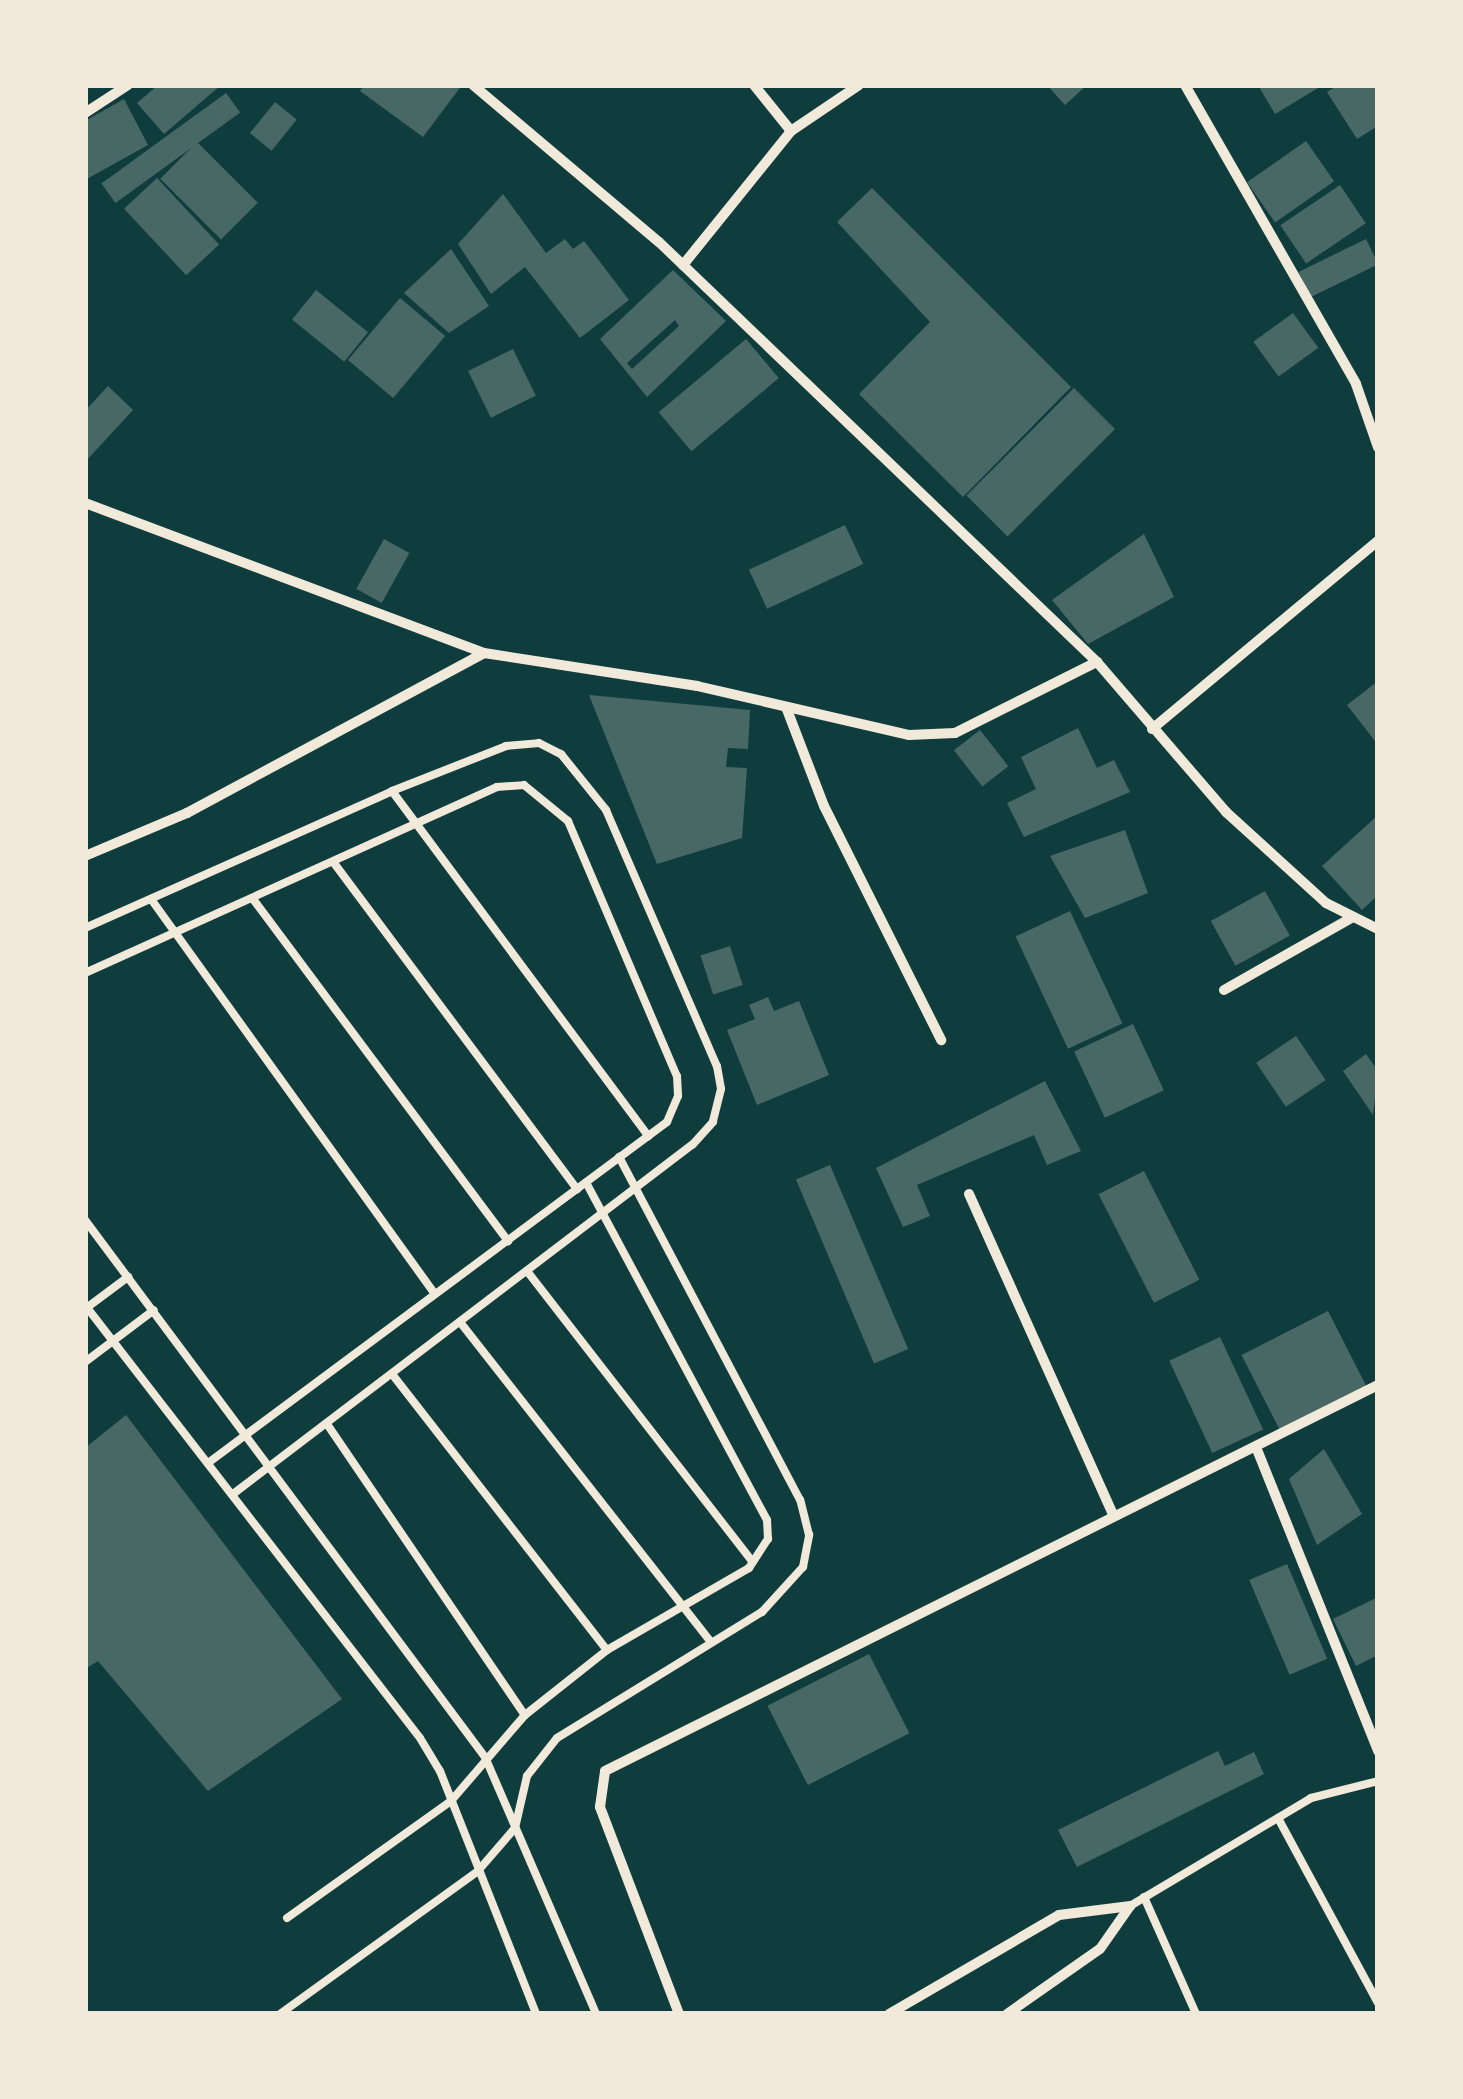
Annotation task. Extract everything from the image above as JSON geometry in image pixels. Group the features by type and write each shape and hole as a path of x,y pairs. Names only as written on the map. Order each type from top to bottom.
{"street":[{"path":"85,112 128,85"},
{"path":"473,85 683,265 1097,662 1226,812 1326,904 1378,929"},
{"path":"754,85 791,131"},
{"path":"683,265 791,131 859,85"},
{"path":"1185,85 1356,384 1378,447"},
{"path":"85,502 484,653 697,686 909,735 954,734 1097,662"},
{"path":"1152,730 1378,541"},
{"path":"85,856 187,813 484,653"},
{"path":"786,707 824,806 941,1040"},
{"path":"1224,990 1353,917"},
{"path":"970,1194 1114,1516"},
{"path":"679,2014 600,1807 605,1771 1378,1385"},
{"path":"1256,1447 1378,1751"},
{"path":"888,2014 1059,1915 1130,1906"},
{"path":"1007,2014 1100,1949 1130,1906"}],"lane":[{"path":"85,928 392,791 506,746 539,743 561,754 606,810 718,1066 722,1089 713,1122 635,1189 233,1494"},
{"path":"85,973 496,788 524,785 568,820 677,1076 678,1096 667,1122 208,1463"},
{"path":"392,791 413,825 648,1136"},
{"path":"334,863 576,1189"},
{"path":"253,899 508,1240"},
{"path":"151,900 435,1294"},
{"path":"280,2014 477,1872 514,1828 538,1754 787,1591 803,1567 809,1535 800,1500 619,1158"},
{"path":"287,1918 451,1800 525,1715 607,1650 754,1562 768,1539 767,1520 586,1183"},
{"path":"85,1220 272,1466 485,1757 596,2014"},
{"path":"528,1271 754,1562"},
{"path":"128,1277 86,1307 420,1738 451,1800 536,2014"},
{"path":"85,1362 154,1310"},
{"path":"460,1322 710,1641"},
{"path":"392,1374 607,1650"},
{"path":"327,1424 525,1715"},
{"path":"1130,1906 1312,1798 1378,1781"},
{"path":"1278,1818 1378,2004"},
{"path":"1144,1897 1196,2014"}],"building":[{"path":"158,85 221,85 164,134 137,103"},
{"path":"364,85 462,85 423,137 360,91"},
{"path":"1047,85 1087,85 1065,105"},
{"path":"1258,85 1323,85 1275,114"},
{"path":"1338,85 1378,85 1378,126 1357,139 1327,92"},
{"path":"226,93 240,112 116,203 101,184"},
{"path":"124,99 148,145 85,180 85,121"},
{"path":"275,102 297,120 272,151 250,133"},
{"path":"1306,141 1334,181 1275,222 1247,182"},
{"path":"197,142 258,203 221,240 160,179"},
{"path":"157,178 219,245 186,275 124,209"},
{"path":"1340,185 1366,223 1306,263 1280,225"},
{"path":"872,188 1071,387 963,497 859,394 930,322 837,222"},
{"path":"503,194 546,253 565,239 573,249 584,241 629,300 580,338 525,267 491,294 458,244"},
{"path":"1366,239 1378,264 1311,297 1299,272"},
{"path":"451,249 489,306 449,333 404,293"},
{"path":"673,270 726,321 647,397 600,339","holes":["675,320 679,326 632,369 627,363"]},
{"path":"316,290 368,332 344,362 292,320"},
{"path":"400,298 445,336 393,398 348,360"},
{"path":"1293,313 1318,348 1279,377 1253,342"},
{"path":"746,339 779,378 691,451 659,412"},
{"path":"513,349 536,396 491,418 468,371"},
{"path":"108,386 133,410 85,462 85,411"},
{"path":"1074,388 1115,429 1008,536 967,495"},
{"path":"845,525 863,564 767,609 749,570"},
{"path":"1144,534 1174,597 1088,644 1052,600"},
{"path":"384,539 409,553 382,603 356,589"},
{"path":"1378,681 1378,738 1375,741 1347,705"},
{"path":"589,695 750,710 748,749 728,748 726,767 747,768 742,838 657,864"},
{"path":"1078,728 1097,768 1114,760 1130,792 1024,837 1007,803 1036,789 1021,757"},
{"path":"980,730 1008,766 982,787 954,750"},
{"path":"1378,815 1378,895 1362,910 1322,866"},
{"path":"1125,830 1148,893 1085,918 1050,856"},
{"path":"1265,891 1290,936 1235,966 1211,921"},
{"path":"1070,911 1122,1023 1068,1049 1016,936"},
{"path":"730,946 743,985 713,995 701,956"},
{"path":"768,997 774,1011 799,1001 829,1075 757,1105 727,1030 755,1019 749,1005"},
{"path":"1133,1024 1164,1090 1105,1118 1074,1051"},
{"path":"1296,1036 1326,1080 1286,1107 1256,1063"},
{"path":"1366,1054 1378,1071 1373,1115 1343,1071"},
{"path":"1045,1081 1081,1151 1047,1165 1034,1135 917,1185 930,1216 903,1227 876,1168"},
{"path":"830,1165 908,1349 874,1364 796,1179"},
{"path":"1144,1171 1199,1280 1154,1303 1099,1194"},
{"path":"1328,1311 1367,1389 1281,1433 1242,1355"},
{"path":"1220,1337 1263,1429 1212,1453 1169,1361"},
{"path":"126,1415 342,1699 208,1791 98,1661 85,1669 85,1448"},
{"path":"1324,1449 1362,1514 1317,1545 1289,1479"},
{"path":"1287,1564 1327,1659 1290,1675 1249,1580"},
{"path":"1378,1597 1378,1655 1356,1666 1333,1619"},
{"path":"869,1654 909,1733 808,1785 767,1706"},
{"path":"1218,1751 1225,1766 1254,1752 1264,1774 1077,1867 1058,1830"}]}
